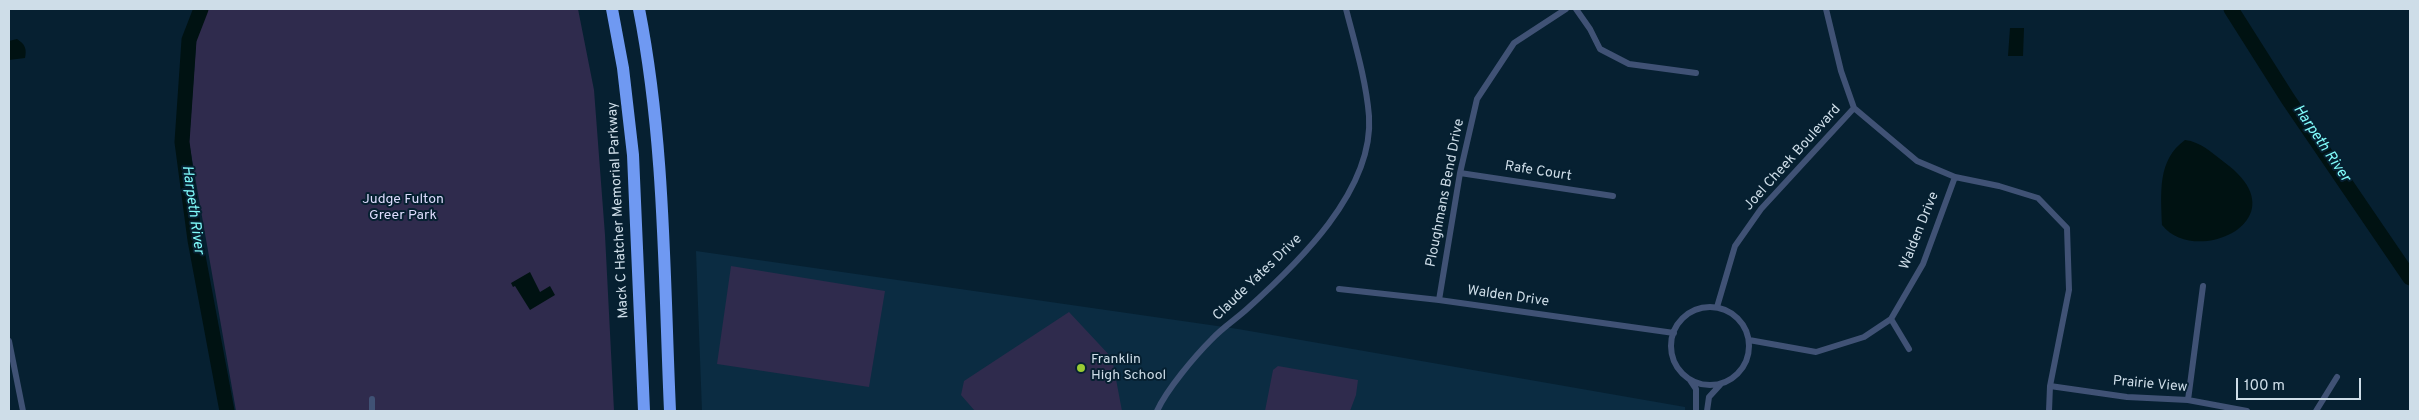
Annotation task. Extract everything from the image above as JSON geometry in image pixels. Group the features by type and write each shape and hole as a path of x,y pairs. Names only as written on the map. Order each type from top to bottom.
{"highway":[{"name":"Mack C Hatcher Memorial Parkway","path":"612,9 623,68 632,146 644,411"},
{"path":"639,9 649,60 658,151 670,411"}],"street":[{"name":"Claude Yates Drive","path":"1157,411 1163,399 1212,339 1294,266 1322,232 1348,195 1361,165 1369,118 1362,71 1346,9"},
{"name":"Ploughmans Bend Drive","path":"1439,300 1460,173 1477,99 1514,43 1566,9"},
{"path":"1576,9 1590,29 1600,49 1629,64 1696,73"},
{"path":"1826,9 1841,71 1854,108 1917,161 1955,177 1999,186 2038,198 2067,228 2069,290 2050,386 2049,411"},
{"name":"Joel Cheek Boulevard","path":"1716,307 1735,246 1761,209 1854,108"},
{"name":"Rafe Court","path":"1460,173 1613,196"},
{"name":"Walden Drive","path":"1749,340 1816,352 1864,337 1891,319 1923,264 1955,177"},
{"path":"2188,400 2203,286"},
{"name":"Walden Drive","path":"1338,289 1439,300 1674,333"},
{"path":"1707,411 1709,397 1721,384 1736,376 1746,362 1749,340 1745,328 1736,317 1716,307 1702,308 1691,312 1680,321 1674,333 1672,355 1679,369 1690,379 1703,385 1721,384"},
{"path":"1891,319 1909,349"},
{"path":"9,340 23,411"},
{"path":"2316,411 2337,377"},
{"path":"1690,379 1696,390 1696,411"},
{"name":"Prairie View","path":"2050,386 2127,397 2188,400 2247,411"},
{"path":"372,399 372,411"}],"shaded area":[{"path":"2010,28 2024,28 2023,56 2008,56"},
{"path":"17,39 25,47 25,58 9,60 9,41"},
{"path":"2185,140 2201,145 2224,162 2245,183 2252,202 2248,218 2235,231 2217,239 2197,241 2178,237 2162,225 2161,189 2165,167 2169,157"},
{"name":"Franklin High School","path":"696,251 1238,329 1685,407 1685,411 702,411"},
{"path":"530,272 540,292 550,286 555,295 530,310 515,286 513,287 511,283"}],"green space":[{"name":"Judge Fulton Greer Park","path":"201,9 578,9 594,90 605,235 614,411 236,411 189,142 198,17"},
{"path":"731,266 885,291 869,387 717,364"},
{"path":"1069,312 1112,358 1122,411 975,411 961,395 964,381"},
{"path":"1278,366 1358,380 1356,395 1350,411 1265,411 1273,370"}],"waterway":[{"name":"Harpeth River","path":"201,9 189,40 182,142 195,240 227,411"},
{"name":"Harpeth River","path":"2231,9 2288,99 2410,278"}],"place":[{"name":"Franklin High School","path":"1081,368"}]}
